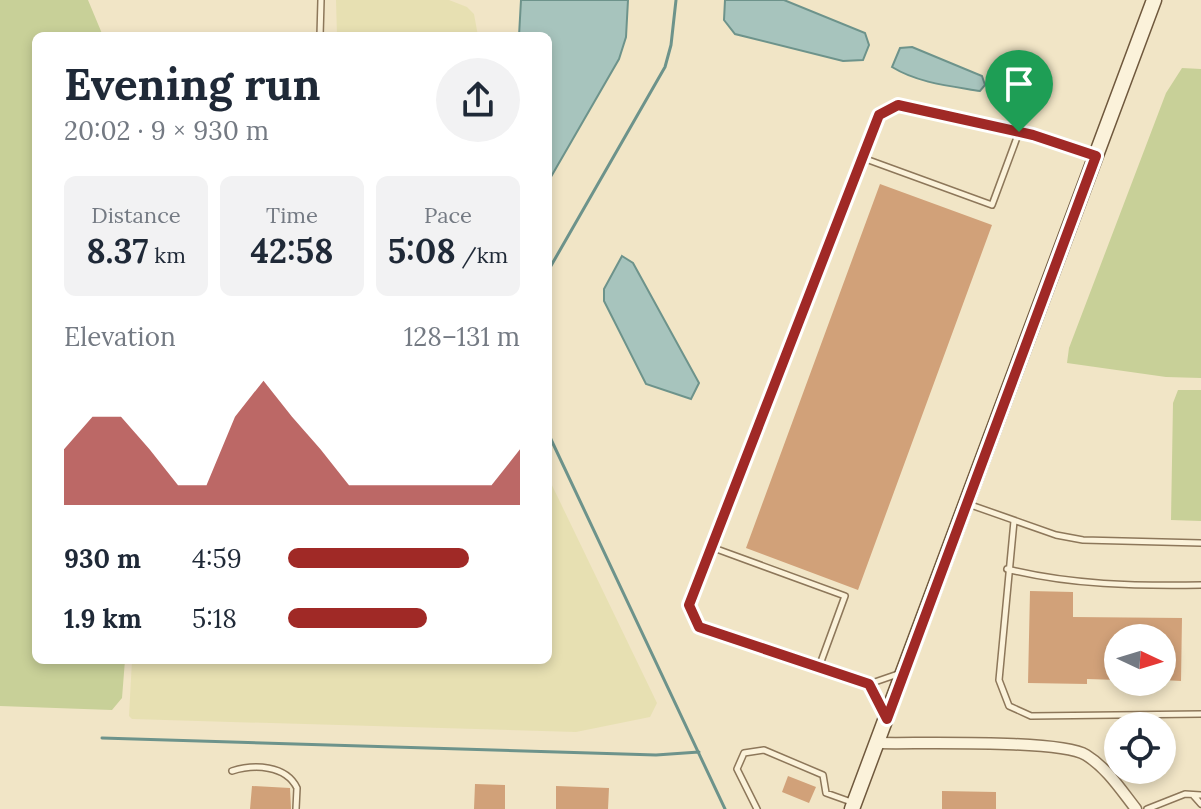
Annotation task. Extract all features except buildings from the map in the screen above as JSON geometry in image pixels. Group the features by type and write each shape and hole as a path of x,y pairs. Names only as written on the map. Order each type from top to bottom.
{"main road":[{"path":"853,806 1154,0"}],"street":[{"path":"878,743 1029,746 1083,753 1102,766 1136,809"}],"lane":[{"path":"320,32 321,0"},
{"path":"904,671 869,684 699,627 689,605 879,115 898,105 1019,132 1096,156"},
{"path":"863,158 992,205 1019,132"},
{"path":"967,504 1083,540 1201,543"},
{"path":"1014,521 1007,569 999,680 1009,706 1031,716 1201,714"},
{"path":"711,547 845,596 819,667"},
{"path":"1007,569 1126,586 1201,585"},
{"path":"869,684 887,719"},
{"path":"757,809 737,769 744,753 764,750 823,775 826,793 853,806"},
{"path":"232,771 260,767 285,773 297,788 296,809"},
{"path":"1192,794 1201,804"},
{"path":"1147,809 1192,794 1201,795"}],"shaded area":[{"path":"336,0 449,0 467,7 474,14 477,32 337,32"},
{"path":"552,485 657,703 650,717 576,732 132,719 129,716 132,664 552,664"}],"green space":[{"path":"0,0 88,0 101,32 32,32 32,664 125,664 122,698 112,710 0,706"},
{"path":"1182,68 1201,69 1201,378 1166,377 1067,363 1069,348 1166,93"},
{"path":"1178,390 1201,390 1201,521 1171,520 1173,403"}],"water":[{"path":"521,0 628,0 626,37 619,59 552,175 552,32 519,32"},
{"path":"725,0 784,0 865,33 869,45 863,60 843,61 735,34 724,20"},
{"path":"912,47 982,76 985,85 980,91 946,85 912,77 892,67 900,48"},
{"path":"622,256 633,263 699,383 691,399 646,384 604,301 604,289"}],"waterway":[{"path":"552,264 665,67 676,0"},
{"path":"552,441 725,809"},
{"path":"102,738 656,755 699,752"}],"route":[{"path":"898,105 1019,132 1096,156 887,719 869,684 699,627 689,605 879,115 898,105"}]}
